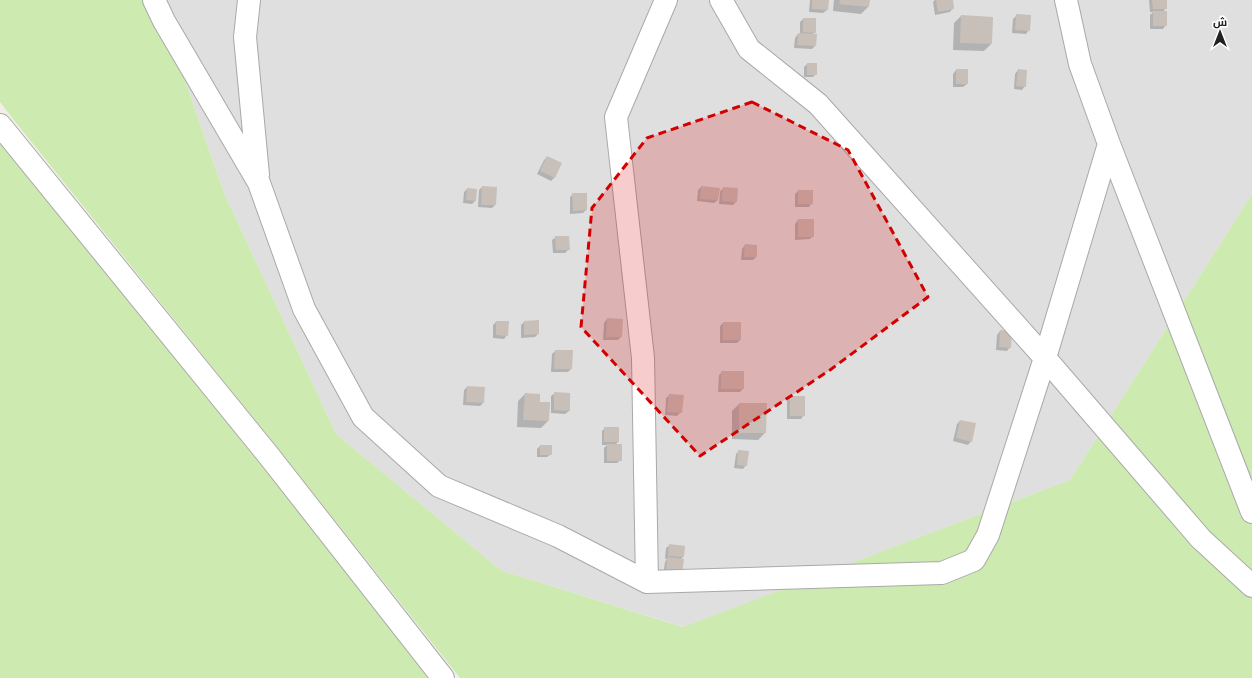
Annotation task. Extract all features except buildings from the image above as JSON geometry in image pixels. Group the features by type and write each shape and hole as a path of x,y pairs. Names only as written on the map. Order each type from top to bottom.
{"street":[{"path":"154,0 164,21 258,183 304,309 363,417 439,486 558,536 647,582 942,573 974,560 988,535 1045,358 1109,144"},
{"path":"249,0 245,37 258,183"},
{"path":"647,582 644,358 616,117 666,0"},
{"path":"721,0 749,49 818,104 1045,358 1201,539 1252,586"},
{"path":"1066,0 1080,64 1109,144 1252,512"},
{"path":"0,125 269,456 444,678"}],"highlighted area":[{"path":"752,102 848,150 928,297 830,370 700,456 581,327 592,208 647,138"}],"shaded area":[{"path":"157,0 1252,0 1252,194 1070,480 684,627 502,571 336,434 224,193"}],"green space":[{"path":"0,0 157,0 224,193 336,434 502,571 683,627 1070,480 1252,194 1252,678 460,678 0,102"},
{"path":"0,138 261,464 429,678 0,678"}]}
